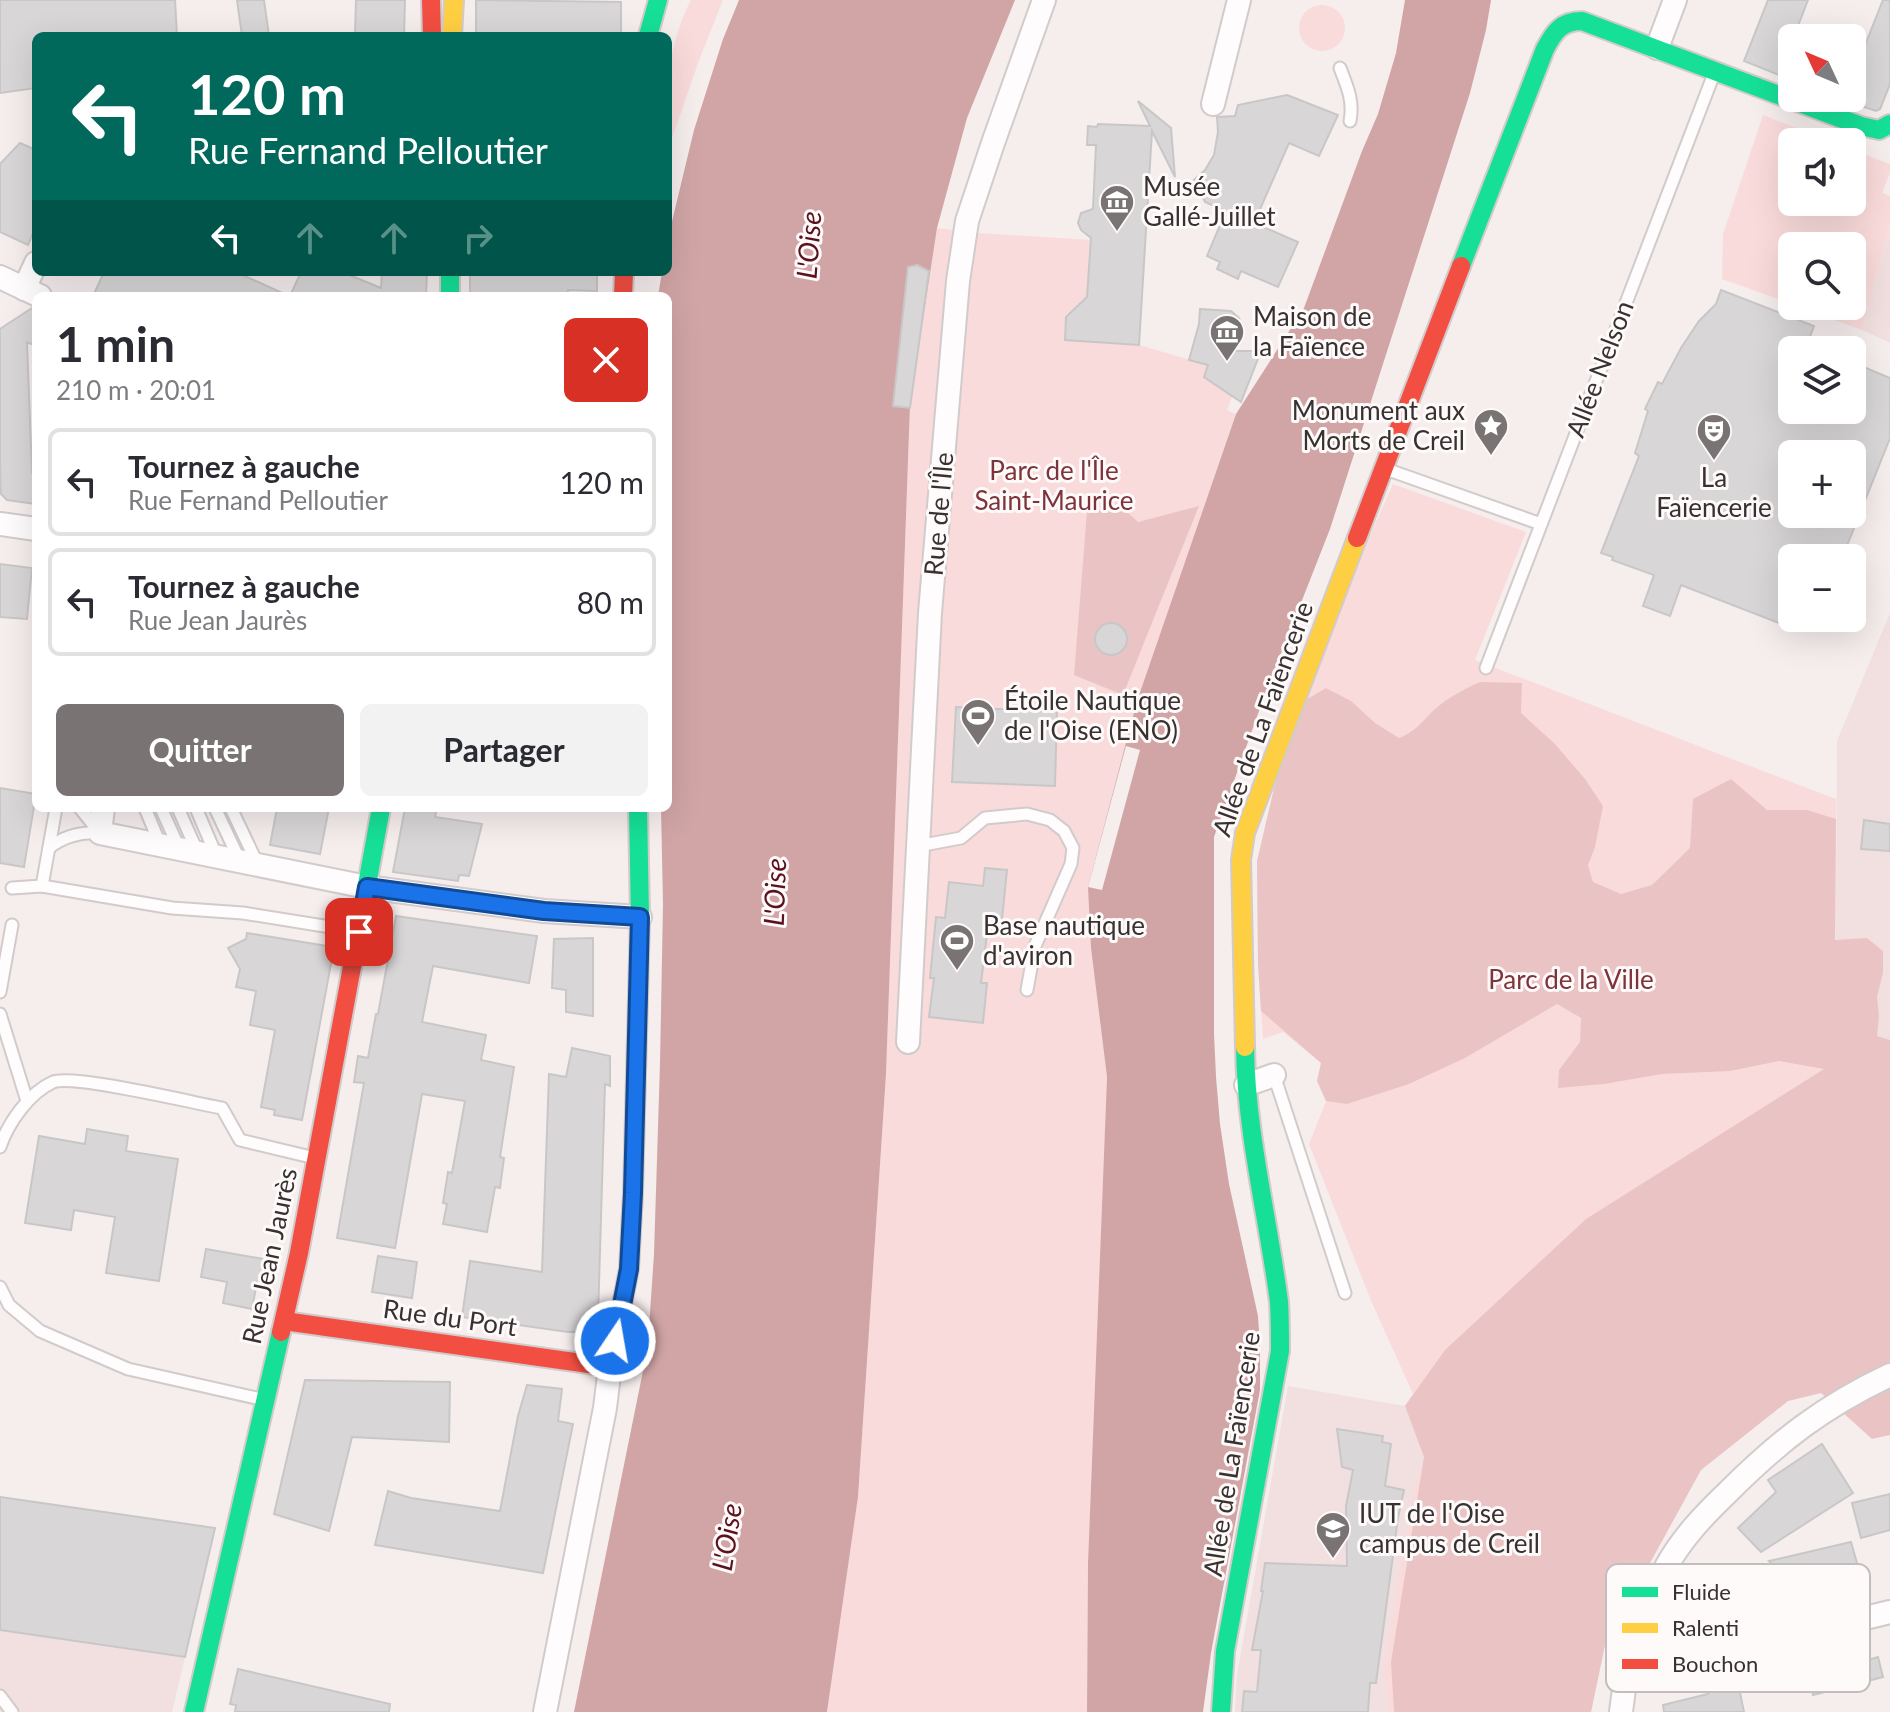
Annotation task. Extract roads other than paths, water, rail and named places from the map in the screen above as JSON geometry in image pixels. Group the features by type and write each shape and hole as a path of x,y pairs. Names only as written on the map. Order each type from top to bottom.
{"street":[{"path":"431,0 432,32"},
{"path":"452,32 454,0"},
{"path":"649,32 658,0"},
{"name":"Rue de l'Île","path":"908,1042 930,613 958,281 964,236 1044,0"},
{"path":"1213,104 1239,0"},
{"path":"1657,48 1675,0"},
{"name":"Allée de La Faïencerie","path":"1221,1712 1225,1651 1281,1337 1279,1305 1246,1085 1241,860 1245,833 1551,38 1564,23 1582,21 1861,126 1879,130 1890,124"},
{"path":"0,277 32,292"},
{"path":"0,524 32,528"},
{"path":"103,812 100,833 367,887 544,911 640,917"},
{"name":"Rue Jean Jaurès","path":"194,1712 299,1253 380,812"},
{"path":"545,1712 629,1269 640,917 638,812"},
{"path":"1246,1085 1274,1075"},
{"name":"Rue du Port","path":"284,1321 610,1367"},
{"path":"1668,1564 1683,1540 1707,1513 1770,1452 1821,1412 1890,1375"},
{"path":"1870,1617 1890,1612"},
{"path":"1621,1712 1625,1692"}],"lane":[{"path":"1340,68 1351,96 1350,121"},
{"name":"Allée Nelson","path":"1486,668 1715,71"},
{"path":"1383,468 1541,524"},
{"path":"42,886 55,812"},
{"path":"83,812 100,833"},
{"path":"149,812 188,851"},
{"path":"164,812 188,851"},
{"path":"179,812 188,851"},
{"path":"188,851 195,812"},
{"path":"217,812 249,863"},
{"path":"232,812 249,863"},
{"path":"918,846 961,838 985,818 1027,814 1050,820 1064,831 1073,848 1071,864 1035,946 1027,990"},
{"path":"49,848 78,834 100,833"},
{"path":"12,888 42,886 172,908 243,913 359,932"},
{"path":"0,992 12,925"},
{"path":"0,1014 27,1101"},
{"path":"1274,1075 1345,1293"},
{"path":"0,1147 6,1131 27,1101 55,1081 82,1081 222,1108 240,1140 317,1158"},
{"path":"0,1287 9,1305 40,1331 128,1369 265,1400"},
{"path":"0,1696 12,1712"}],"water":[{"name":"L'Oise","path":"739,0 1015,0 967,118 937,228 910,405 886,1074 858,1497 827,1712 574,1712 646,1356 654,1254 663,904 661,812 672,812 672,292 659,292 661,276 672,276 672,221 694,130"},
{"path":"1405,0 1491,0 1470,93 1330,529 1264,697 1214,837 1216,1077 1229,1184 1258,1316 1260,1390 1211,1653 1203,1712 1087,1712 1088,1563 1107,1077 1091,948 1088,887 1137,701 1236,414 1304,308 1378,114 1396,53"}],"place":[{"name":"Musée Gallé-Juillet","path":"1117,233"},
{"name":"Maison de la Faïence","path":"1227,363"},
{"name":"Monument aux Morts de Creil","path":"1491,457"},
{"name":"La Faïencerie","path":"1714,462"},
{"name":"Étoile Nautique de l'Oise (ENO)","path":"978,747"},
{"name":"Base nautique d'aviron","path":"957,972"},
{"name":"IUT de l'Oise campus de Creil","path":"1333,1560"}],"park label":[{"name":"Parc de l'Île Saint-Maurice","path":"1054,486"},
{"name":"Parc de la Ville","path":"1571,980"}]}
